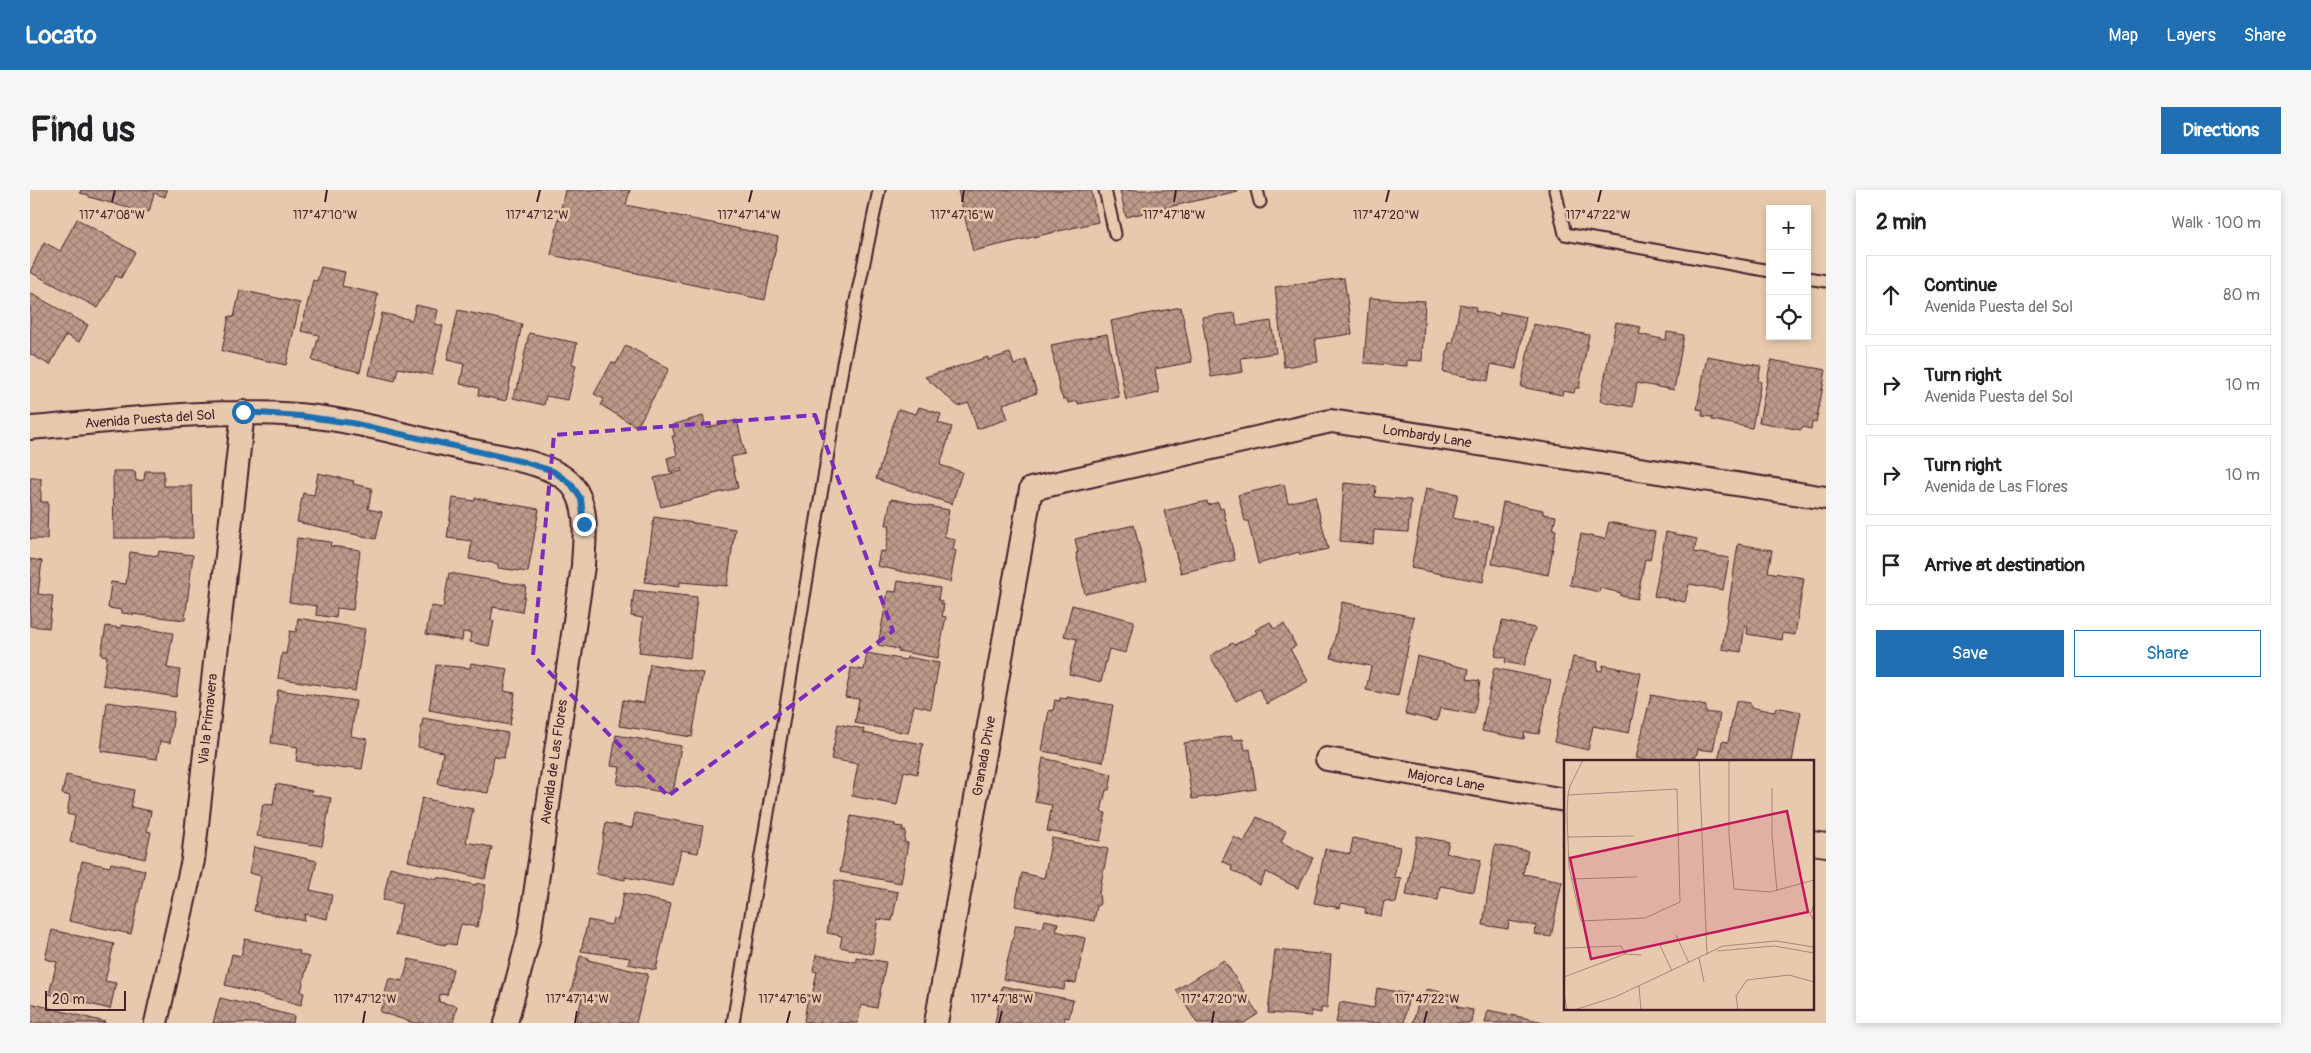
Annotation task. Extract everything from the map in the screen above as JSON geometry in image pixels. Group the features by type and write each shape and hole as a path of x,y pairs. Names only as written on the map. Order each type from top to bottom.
{"street":[{"name":"Avenida Puesta del Sol","path":"30,428 243,412 300,416 352,423 524,462 553,471 571,484 581,499"},
{"name":"Via la Primavera","path":"156,1023 193,860 243,412"},
{"name":"Lombardy Lane","path":"1031,489 1330,421 1826,498"},
{"name":"Granada Drive","path":"936,1023 1031,489"},
{"name":"Avenida de Las Flores","path":"506,1023 529,936 578,602 584,524 581,499"},
{"name":"Majorca Lane","path":"1327,759 1564,800"}],"lane":[{"path":"733,1023 844,363 879,190"},
{"path":"1105,190 1116,234"},
{"path":"1257,190 1260,202"},
{"path":"1555,190 1565,234 1766,270"},
{"path":"1811,279 1826,282"}],"highlighted area":[{"path":"815,415 893,631 668,796 533,655 554,435"}],"building":[{"path":"81,190 167,190 165,197 154,193 149,212 143,210 143,212 89,197 89,195 80,193"},
{"path":"565,190 630,190 626,205 778,237 765,300 551,255"},
{"path":"958,190 1091,190 1098,222 973,251"},
{"path":"1120,190 1238,190 1238,191 1126,217"},
{"path":"77,219 135,252 121,278 116,276 98,308 30,272 44,242 60,251"},
{"path":"321,267 345,272 342,286 378,294 360,372 312,361 319,335 301,331 313,280 317,281"},
{"path":"1344,278 1352,334 1315,339 1318,362 1284,367 1275,287"},
{"path":"240,290 300,303 286,365 222,351 229,316 234,317"},
{"path":"30,293 88,325 79,342 66,335 50,365 30,354"},
{"path":"1369,298 1425,301 1422,361 1407,360 1407,366 1364,363"},
{"path":"1460,304 1476,307 1475,311 1500,316 1500,312 1526,317 1516,369 1491,364 1488,381 1443,372 1449,343 1453,343"},
{"path":"416,305 438,310 435,324 443,326 432,375 398,368 395,381 369,375 382,313 412,320"},
{"path":"1181,307 1192,362 1155,369 1159,393 1126,400 1111,321"},
{"path":"458,310 522,324 506,401 478,395 479,388 460,384 464,364 447,360"},
{"path":"1235,313 1237,326 1271,321 1276,353 1241,358 1243,372 1211,377 1202,317"},
{"path":"1616,322 1641,327 1639,334 1666,340 1667,332 1684,335 1674,390 1637,383 1633,407 1600,401"},
{"path":"1533,324 1589,335 1579,388 1575,388 1574,393 1563,391 1562,395 1521,387"},
{"path":"529,333 577,343 572,364 576,365 568,400 546,396 544,405 513,398 515,389 517,390"},
{"path":"1107,334 1119,397 1078,404 1078,401 1068,403 1067,399 1063,399 1060,392 1051,345"},
{"path":"626,345 669,369 637,427 601,405 604,399 594,394 612,362 616,364"},
{"path":"1010,353 1014,365 1026,360 1037,393 1003,404 1008,419 977,429 969,403 958,406 925,377 988,357 988,360"},
{"path":"1707,356 1761,366 1758,381 1761,382 1752,428 1712,420 1712,417 1702,416 1703,410 1697,409"},
{"path":"1771,360 1826,370 1816,423 1812,422 1811,429 1802,427 1801,430 1759,422"},
{"path":"919,407 941,414 938,423 952,427 940,465 962,472 952,504 876,479 898,409 916,414"},
{"path":"703,416 706,428 737,420 745,454 731,457 738,488 661,507 654,478 682,471 681,468 670,472 667,458 677,455 672,436 675,436 672,425"},
{"path":"113,471 135,471 136,481 144,480 145,471 164,471 164,486 192,486 193,538 114,538"},
{"path":"318,473 354,481 353,484 372,488 368,509 382,512 376,539 297,522 303,493 314,495"},
{"path":"30,478 41,478 41,502 48,502 47,539 30,539"},
{"path":"1344,483 1376,486 1375,497 1411,500 1408,532 1374,530 1373,544 1340,541"},
{"path":"1284,484 1288,503 1315,496 1328,549 1300,555 1299,552 1258,564 1248,521 1245,521 1238,495"},
{"path":"1426,488 1458,494 1453,518 1493,526 1483,582 1411,568"},
{"path":"453,498 475,501 475,498 539,509 528,572 498,568 498,564 469,559 472,541 447,538"},
{"path":"891,499 949,510 944,536 955,540 953,550 956,551 950,582 877,566 880,551 885,552 890,525 886,525"},
{"path":"1207,501 1208,505 1218,502 1220,509 1223,508 1235,560 1181,573 1164,511"},
{"path":"1503,502 1543,510 1543,514 1556,516 1553,530 1556,530 1548,575 1492,564"},
{"path":"654,517 735,529 727,586 680,582 679,587 645,582"},
{"path":"1609,522 1655,532 1650,560 1645,559 1637,599 1621,596 1621,593 1600,588 1599,592 1570,585 1581,534 1605,539"},
{"path":"1134,525 1147,580 1085,594 1076,553 1078,553 1075,539"},
{"path":"1666,532 1697,539 1694,552 1729,558 1723,590 1689,584 1685,602 1654,596"},
{"path":"297,538 331,542 330,546 360,550 353,610 337,608 336,618 316,615 317,606 289,602"},
{"path":"1738,544 1772,550 1768,572 1804,578 1795,635 1783,633 1782,640 1747,634 1748,626 1745,625 1741,652 1722,649"},
{"path":"159,551 193,555 185,620 122,613 122,610 108,608 111,582 126,584 130,552 158,556"},
{"path":"30,559 42,561 38,594 53,596 49,628 30,626"},
{"path":"449,573 526,586 522,612 493,607 491,620 494,621 489,646 470,642 471,633 463,632 462,641 426,634 431,606 443,608"},
{"path":"898,581 940,588 938,600 942,601 941,604 944,604 942,616 946,617 938,658 898,651 898,649 878,645 888,591 896,592"},
{"path":"634,590 697,597 690,658 639,652 643,618 631,616"},
{"path":"1342,602 1414,617 1398,696 1366,690 1371,666 1331,658"},
{"path":"1072,605 1134,621 1126,653 1109,649 1101,682 1069,674 1077,639 1064,636"},
{"path":"298,618 365,629 355,691 278,678 282,653 286,654 290,631 296,632"},
{"path":"1502,621 1535,628 1524,666 1505,662 1506,658 1495,656"},
{"path":"1270,622 1274,629 1284,624 1296,646 1290,649 1308,681 1267,704 1259,689 1236,701 1210,656 1232,643 1234,645 1257,633 1255,630"},
{"path":"121,625 173,633 167,668 180,670 176,697 103,685 107,656 101,655 106,626 121,628"},
{"path":"867,653 906,660 907,657 939,663 931,709 914,705 908,733 855,723 859,699 845,697 851,668 864,670"},
{"path":"1417,656 1469,669 1467,679 1480,681 1474,714 1440,708 1437,721 1405,714"},
{"path":"1573,657 1598,662 1597,670 1602,671 1603,665 1641,673 1629,733 1593,726 1588,750 1554,742"},
{"path":"471,663 508,669 504,691 515,693 510,725 429,710 436,665 470,668"},
{"path":"650,664 703,673 692,737 619,726 623,700 644,703"},
{"path":"1494,668 1551,680 1539,734 1525,732 1524,739 1482,731"},
{"path":"278,690 356,701 351,736 367,739 362,769 347,767 346,769 296,761 298,747 271,743"},
{"path":"1651,695 1706,706 1705,712 1720,714 1713,751 1698,749 1696,757 1692,757 1691,760 1681,758 1680,760 1646,760 1636,758"},
{"path":"1067,697 1113,705 1103,762 1042,751 1049,710 1053,711 1055,700 1060,701 1060,698 1067,699"},
{"path":"1736,701 1750,703 1750,707 1775,712 1776,707 1801,712 1792,760 1718,760 1722,741 1728,742"},
{"path":"107,702 174,712 170,743 160,741 157,759 101,751"},
{"path":"423,718 508,733 504,758 494,757 488,793 438,784 443,752 418,747"},
{"path":"838,724 864,729 863,733 923,744 917,774 904,771 897,805 852,796 858,764 831,759"},
{"path":"616,735 681,746 673,794 617,784 620,767 611,766"},
{"path":"1232,736 1232,740 1243,739 1245,750 1250,749 1256,789 1192,799 1184,743"},
{"path":"1043,758 1112,774 1109,790 1106,790 1101,812 1106,813 1100,841 1047,831 1052,805 1035,802"},
{"path":"66,775 134,790 131,807 151,811 147,831 151,832 145,859 70,842 75,816 67,814 70,796 62,794"},
{"path":"276,784 312,791 311,794 331,798 322,846 257,836 263,804 273,805"},
{"path":"422,798 473,809 466,842 492,847 485,879 408,861"},
{"path":"635,813 703,826 698,853 681,850 673,886 625,877 625,880 596,874 606,823 632,828"},
{"path":"851,816 895,824 895,826 903,827 902,831 906,831 904,842 908,843 901,883 840,872"},
{"path":"1257,817 1286,831 1281,842 1313,858 1298,888 1266,872 1260,885 1231,870 1232,866 1222,861 1234,837 1244,842"},
{"path":"1417,836 1449,842 1446,853 1481,860 1474,892 1440,886 1438,900 1406,895"},
{"path":"1052,838 1108,849 1099,893 1100,904 1097,906 1094,921 1015,906 1022,873 1044,878"},
{"path":"1353,838 1400,847 1394,877 1401,878 1396,903 1384,901 1381,916 1365,913 1366,908 1341,903 1340,908 1314,903 1325,849 1350,854"},
{"path":"1495,845 1528,851 1523,874 1562,881 1551,937 1535,934 1536,926 1509,921 1508,929 1483,925"},
{"path":"254,847 317,861 310,890 332,895 327,919 305,914 304,921 254,911 261,876 249,873"},
{"path":"82,861 110,867 111,863 145,870 131,934 69,921"},
{"path":"390,867 436,879 437,877 476,885 477,883 486,885 477,927 461,924 456,945 445,943 445,945 395,935 402,904 383,900"},
{"path":"835,880 898,892 892,921 878,919 872,954 840,947 842,936 827,933"},
{"path":"624,893 671,904 656,970 628,964 630,958 581,951 588,920 611,925 613,919 618,920"},
{"path":"1045,920 1058,923 1056,931 1085,938 1076,983 1065,982 1064,990 1003,979 1016,925 1043,928"},
{"path":"52,930 114,944 105,981 116,983 110,1009 49,994 57,962 45,959"},
{"path":"245,939 300,951 299,954 309,957 301,992 304,993 301,1005 225,985 232,954 241,956"},
{"path":"1275,950 1331,955 1327,1008 1321,1008 1321,1013 1311,1011 1311,1016 1268,1013"},
{"path":"816,955 856,962 856,957 886,962 877,1008 861,1005 858,1023 815,1023 804,1021 808,996 812,997 817,972 813,971"},
{"path":"580,956 589,958 588,960 648,974 636,1023 584,1023 576,1021 582,998 570,995"},
{"path":"409,959 453,969 447,995 440,994 439,1002 457,1006 453,1023 414,1023 380,1012 389,978 403,981"},
{"path":"1224,960 1258,1014 1244,1023 1197,1023 1176,990"},
{"path":"1002,986 1073,1000 1069,1018 1065,1017 1064,1023 995,1023"},
{"path":"1377,988 1409,994 1404,1023 1336,1023 1340,1002 1374,1008"},
{"path":"1426,989 1459,995 1457,1007 1473,1010 1471,1023 1413,1023 1419,1000 1425,1001"},
{"path":"220,998 294,1016 293,1023 213,1023"},
{"path":"30,1003 105,1022 105,1023 30,1023"},
{"path":"1488,1010 1544,1022 1485,1023"}],"route":[{"path":"243,412 300,416 352,423 524,462 553,471 571,484 581,499 584,524"}]}
